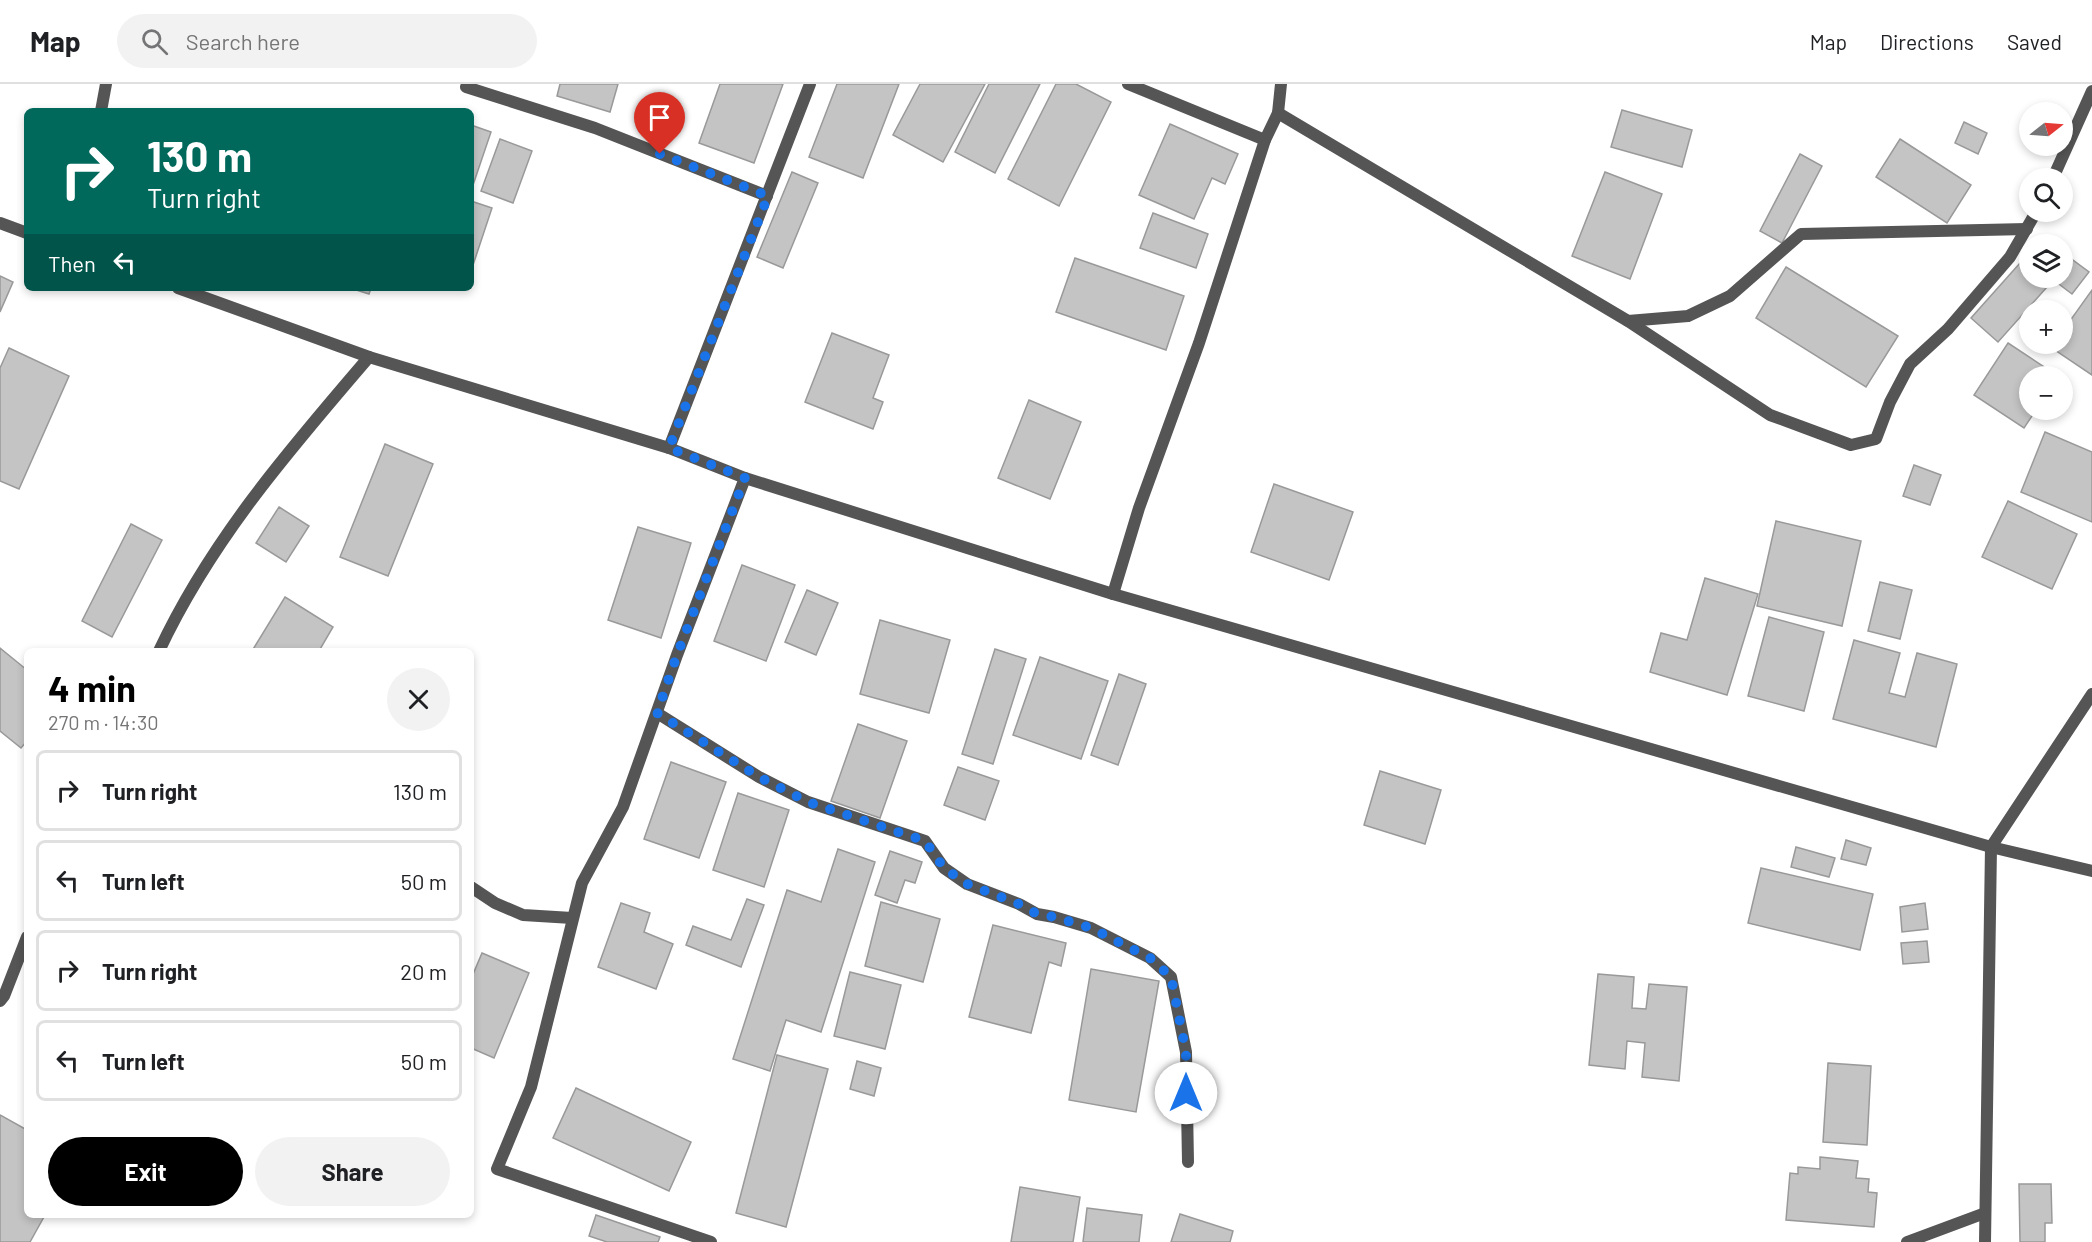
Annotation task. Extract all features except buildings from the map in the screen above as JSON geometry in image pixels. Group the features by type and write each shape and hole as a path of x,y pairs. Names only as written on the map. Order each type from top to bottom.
{"street":[{"path":"102,108 106,84"},
{"path":"669,448 810,84"},
{"path":"1128,84 1265,140"},
{"path":"1113,594 1139,508 1199,343 1265,140 1278,113 1281,84"},
{"path":"466,87 595,128 768,196"},
{"path":"2057,168 2092,91"},
{"path":"1278,113 1628,321 1770,415 1851,445 1875,439 1890,402 1910,364 1948,329 2010,257 2031,222"},
{"path":"0,223 24,232"},
{"path":"1628,321 1688,316 1730,296 1801,234 2027,229"},
{"path":"186,291 369,357 669,448 745,478 1113,594 1991,847 2092,871"},
{"path":"160,648 176,614 228,529 303,434 369,357"},
{"path":"711,1242 497,1169 531,1087 582,883 623,807 677,655 745,478"},
{"path":"1985,1242 1991,847 2092,694"},
{"path":"657,713 759,777 808,802 925,841 944,868 967,884 1019,904 1037,914 1091,928 1150,958 1171,977 1186,1052 1188,1162"},
{"path":"474,889 495,903 523,915 572,918"},
{"path":"0,1001 24,945"},
{"path":"1907,1242 1985,1213"}],"route":[{"path":"660,154 768,196 669,448 745,478 657,713 759,777 808,802 925,841 944,868 967,884 1019,904 1037,914 1091,928 1150,958 1171,977 1186,1052 1186,1093"}]}
